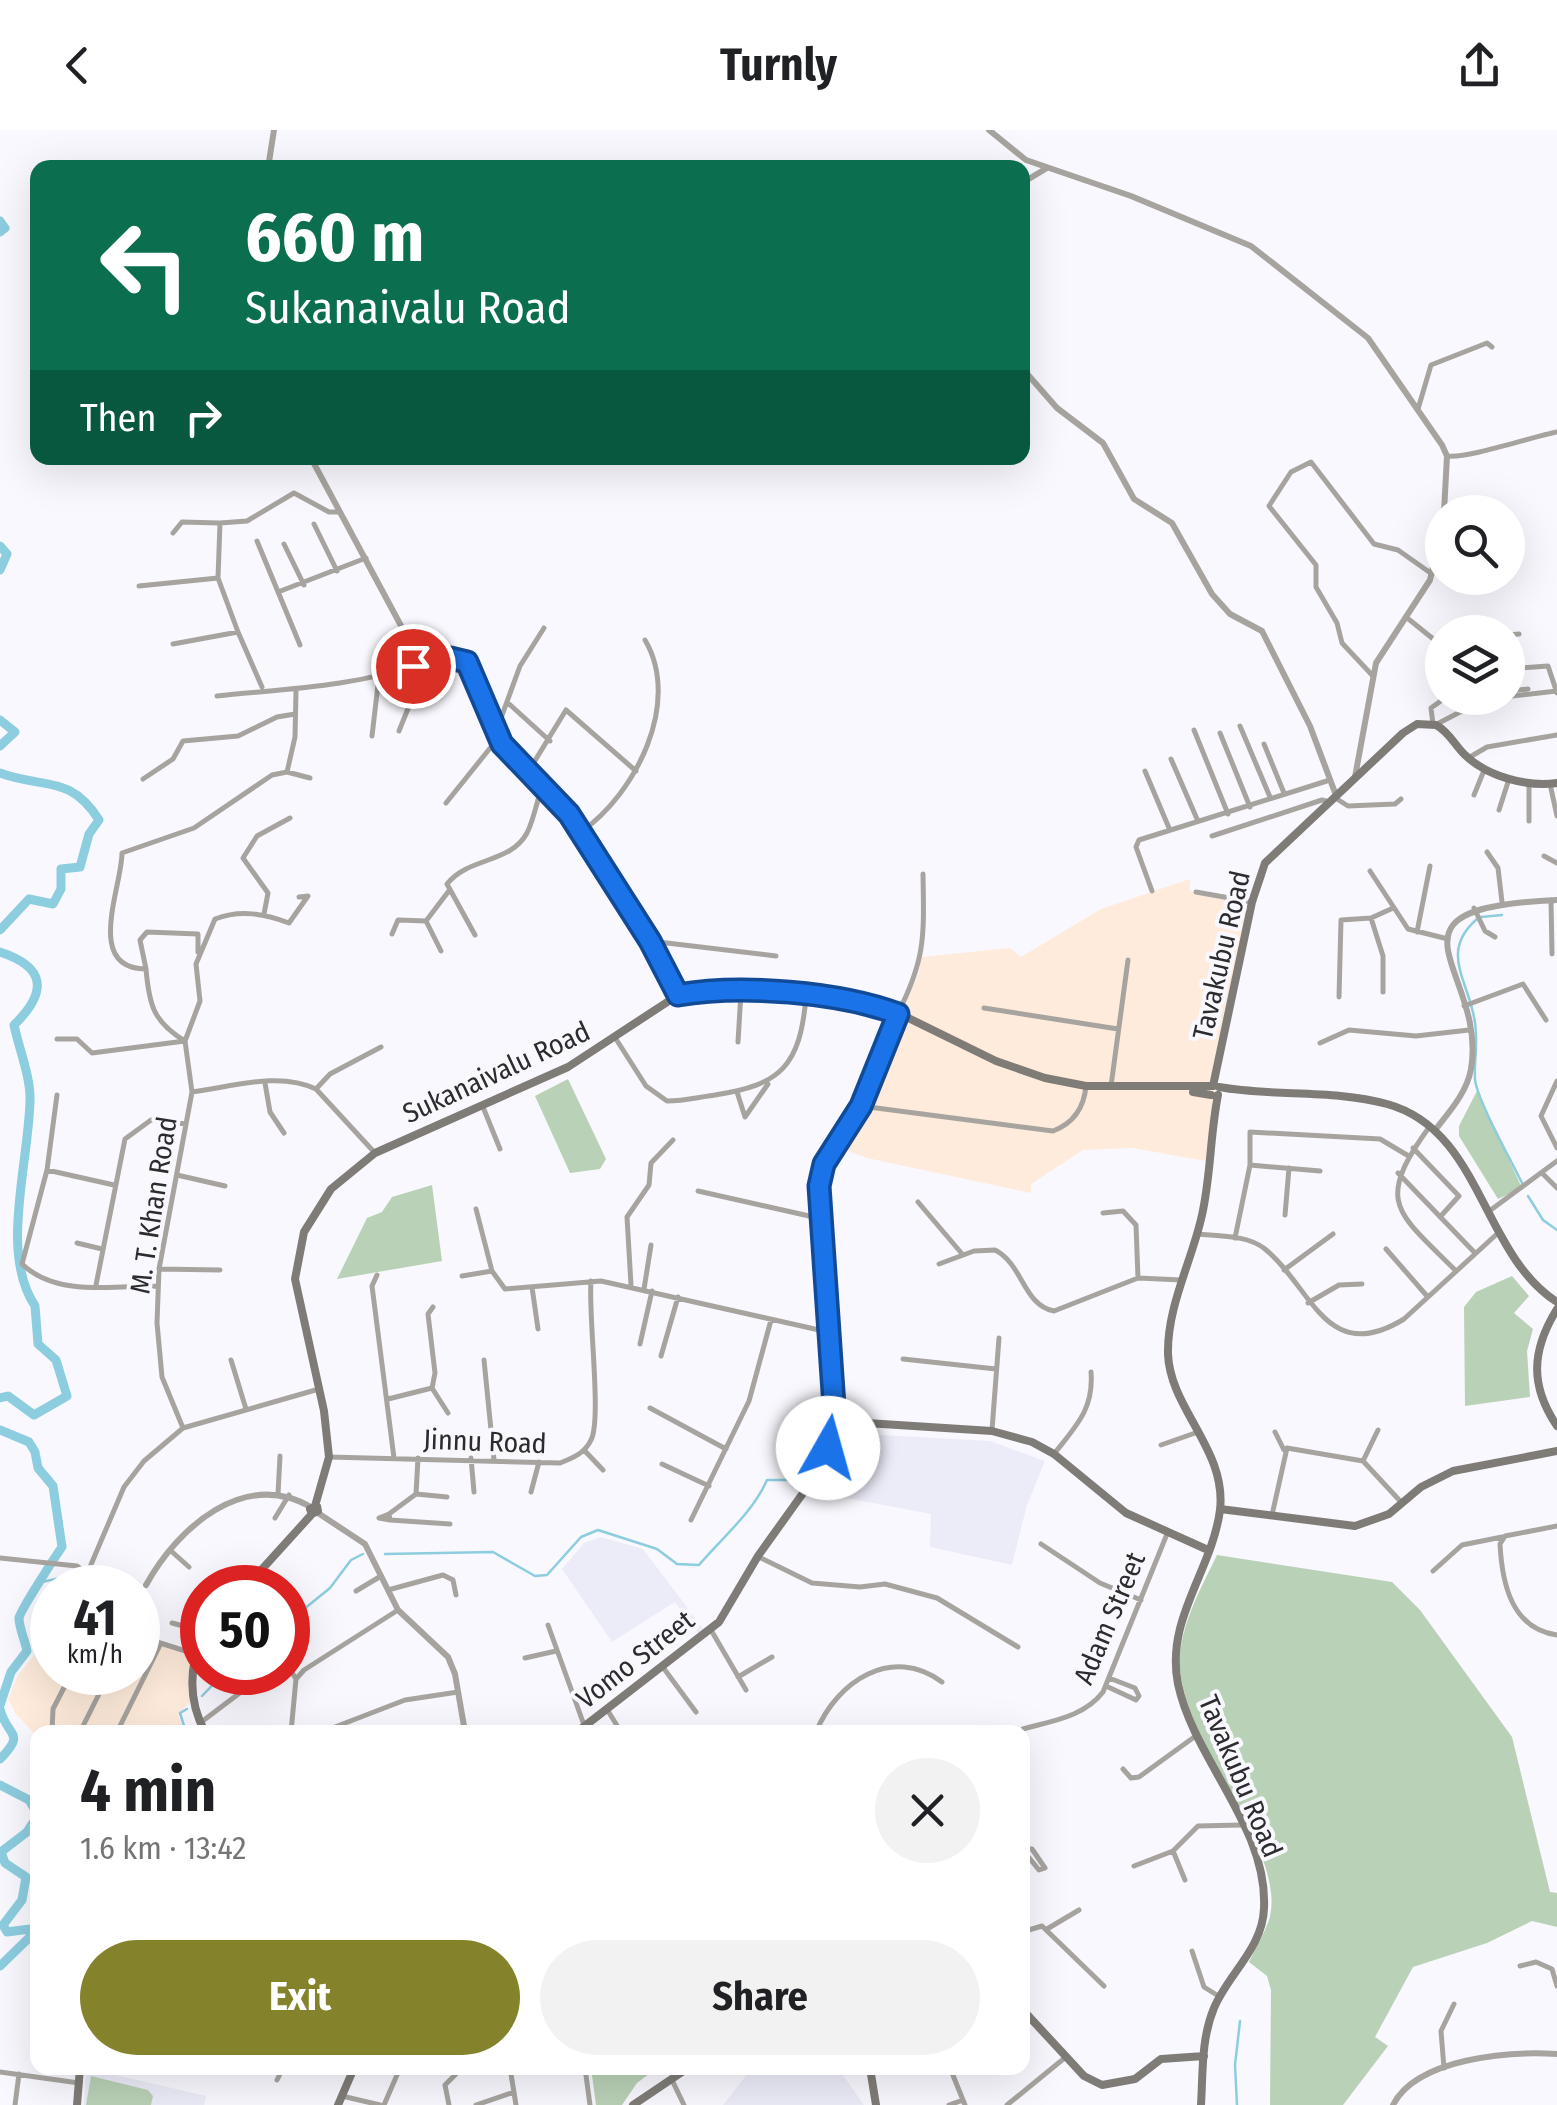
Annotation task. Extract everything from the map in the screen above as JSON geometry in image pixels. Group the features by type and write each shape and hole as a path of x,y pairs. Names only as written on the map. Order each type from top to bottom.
{"main road":[{"name":"Tavakubu Road","path":"1201,2105 1210,2021 1220,1997 1256,1940 1264,1909 1256,1858 1178,1685 1175,1657 1181,1618 1220,1509 1218,1480 1168,1356 1182,1280 1198,1234 1210,1179 1215,1091 1252,902 1270,856 1335,801 1403,733 1417,724 1435,724"},
{"path":"1435,724 1468,758 1484,768 1530,784 1554,784"},
{"path":"678,995 741,992 854,1000 898,1014 1012,1068 1086,1086 1351,1098 1390,1104 1433,1127 1523,1274 1557,1306 1538,1348 1536,1374 1543,1405 1557,1426"},
{"name":"Sukanaivalu Road","path":"266,1565 314,1510 329,1458 319,1390 297,1293 304,1232 331,1188 375,1153 483,1106 616,1040 678,995"},
{"name":"Vomo Street","path":"588,1725 726,1615 758,1556 822,1468 835,1421 818,1218 824,1164 861,1106 898,1014"},
{"path":"835,1421 992,1431 1032,1442 1054,1454 1104,1498 1167,1534 1208,1550"},
{"path":"1220,1509 1355,1526 1389,1514 1453,1471 1557,1452"},
{"path":"195,1695 200,1723"},
{"path":"1030,2017 1084,2076 1111,2086 1135,2079 1160,2059 1204,2056"},
{"path":"77,2105 80,2075"},
{"path":"340,2100 351,2075"},
{"path":"633,2105 676,2075"},
{"path":"871,2075 876,2105"}],"street":[{"path":"269,160 274,130"},
{"path":"989,130 1026,160"},
{"path":"1030,162 1131,196 1251,246 1368,338 1448,456 1445,495"},
{"path":"1030,178 1047,168"},
{"path":"1418,409 1431,365 1473,345 1487,342 1492,346"},
{"path":"1030,377 1057,408 1103,443 1134,498 1172,523 1212,594 1230,614 1262,631 1310,726 1335,801"},
{"path":"1448,456 1465,459 1485,448 1557,432"},
{"path":"1372,675 1342,643 1337,623 1316,587 1316,566 1269,506 1291,472 1311,462 1374,544 1398,550 1425,569"},
{"path":"316,465 421,663 423,671 399,731"},
{"path":"172,533 182,522 247,521 294,492 329,512 340,512"},
{"path":"220,524 218,578 262,687"},
{"path":"314,524 337,572"},
{"path":"257,540 300,645"},
{"path":"284,544 304,584"},
{"path":"278,592 366,558"},
{"path":"139,586 218,578"},
{"path":"1354,782 1372,675 1425,585"},
{"path":"1406,616 1425,632"},
{"path":"446,803 497,734 520,666 544,628"},
{"path":"173,644 238,632"},
{"path":"582,831 604,815 636,770 651,736 656,711 655,661 645,640"},
{"path":"218,696 262,687 296,690 379,676 450,658 467,662 497,734 582,831 650,941 678,995"},
{"path":"1525,668 1548,666 1557,692 1525,695"},
{"path":"372,736 379,676"},
{"path":"288,772 296,690"},
{"path":"507,702 550,740"},
{"path":"528,773 566,710 636,770"},
{"path":"143,778 173,758 183,741 238,736 277,717 296,714"},
{"path":"1433,715 1435,724 1453,715"},
{"path":"1240,726 1270,796"},
{"path":"1194,730 1228,814"},
{"path":"1220,733 1250,806"},
{"path":"1468,758 1486,747 1557,735"},
{"path":"1264,744 1284,793"},
{"path":"1171,759 1197,819"},
{"path":"1474,795 1484,768"},
{"path":"1145,770 1169,829"},
{"path":"146,968 134,969 110,944 108,929 122,880 122,852 194,828 272,775 288,772 310,778"},
{"path":"1499,810 1509,779"},
{"path":"1152,891 1136,846 1197,819 1228,814 1270,796 1330,780"},
{"path":"1529,821 1530,784"},
{"path":"1554,784 1556,816"},
{"path":"475,935 447,884 462,868 497,858 519,843 542,786"},
{"path":"1212,836 1322,800 1348,806 1395,804 1401,799"},
{"path":"264,914 268,893 242,858 256,836 290,818"},
{"path":"1487,852 1498,868 1502,902"},
{"path":"1544,856 1557,864"},
{"path":"1417,932 1430,866"},
{"path":"1370,871 1391,909 1417,932 1448,939"},
{"path":"898,1014 919,973 924,947 923,874"},
{"path":"426,920 448,892"},
{"path":"1196,892 1252,902"},
{"path":"196,964 215,919 239,912 294,922 308,896 299,896"},
{"path":"1456,1272 1403,1214 1398,1196 1398,1172 1470,1073 1469,1004 1449,963 1448,939 1456,924 1474,908 1502,902 1554,900 1552,954"},
{"path":"1474,908 1485,930 1495,938"},
{"path":"1339,997 1340,920 1371,918 1391,909"},
{"path":"1371,918 1383,956 1384,992"},
{"path":"392,934 398,920 426,920"},
{"path":"426,920 441,951"},
{"path":"148,932 198,934 200,1001 185,1043 151,1011 140,940 148,932"},
{"path":"650,941 776,956"},
{"path":"1111,1086 1128,960"},
{"path":"1469,1004 1523,984 1546,1020"},
{"path":"738,1042 741,992"},
{"path":"738,1092 745,1116 798,1040 806,996"},
{"path":"984,1008 1118,1029"},
{"path":"1320,1043 1349,1030 1416,1036 1468,1030"},
{"path":"57,1039 76,1039 92,1053 185,1043"},
{"path":"616,1040 646,1086 668,1101 738,1092 770,1082"},
{"name":"M. T. Khan Road","path":"183,1428 162,1377 158,1286 192,1092 185,1043"},
{"path":"316,1089 330,1074 381,1047"},
{"path":"192,1092 292,1080 316,1089 375,1153"},
{"path":"1557,1081 1541,1116 1557,1148"},
{"path":"265,1083 270,1112 284,1133"},
{"path":"861,1106 1053,1131 1071,1123 1081,1107 1086,1086"},
{"path":"57,1095 46,1170 22,1264 50,1282 158,1286"},
{"path":"483,1106 500,1149"},
{"path":"96,1286 123,1145 134,1128 151,1120 186,1124"},
{"path":"1234,1238 1250,1166 1250,1132 1380,1139 1408,1155"},
{"path":"631,1286 627,1217 649,1185 651,1163 673,1140"},
{"path":"1413,1148 1457,1195 1440,1216"},
{"path":"1488,1212 1557,1160"},
{"path":"1250,1166 1320,1172"},
{"path":"1285,1215 1288,1168"},
{"path":"46,1170 114,1186"},
{"path":"1398,1172 1475,1254"},
{"path":"1543,1174 1557,1188"},
{"path":"176,1175 225,1186"},
{"path":"698,1191 818,1218"},
{"path":"918,1202 964,1255"},
{"path":"476,1209 492,1271 505,1289 591,1281 631,1286 828,1332"},
{"path":"1103,1213 1123,1211 1136,1225 1138,1278"},
{"path":"1198,1234 1234,1238 1266,1250 1308,1303 1338,1328 1373,1332 1404,1318 1498,1234"},
{"path":"1284,1270 1334,1234"},
{"path":"77,1243 102,1249"},
{"path":"644,1289 651,1245"},
{"path":"1386,1249 1428,1297"},
{"path":"939,1264 984,1250 1002,1254 1017,1268 1034,1302 1051,1311 1138,1278 1182,1280"},
{"path":"159,1269 220,1270"},
{"path":"462,1276 492,1271"},
{"path":"376,1275 372,1286 394,1458"},
{"name":"Jinnu Road","path":"329,1458 471,1458 560,1463 584,1450 596,1421 588,1325 591,1281"},
{"path":"1308,1303 1339,1285 1362,1284"},
{"path":"532,1287 538,1328"},
{"path":"640,1344 652,1291"},
{"path":"662,1356 678,1297"},
{"path":"434,1307 428,1314 435,1373 432,1388 448,1412"},
{"path":"690,1520 749,1401 771,1320"},
{"path":"992,1431 1000,1338"},
{"path":"232,1360 246,1409"},
{"path":"484,1360 494,1460"},
{"path":"903,1360 996,1369"},
{"path":"1054,1454 1087,1412 1093,1396 1091,1372"},
{"path":"388,1399 432,1388"},
{"path":"92,1565 124,1488 144,1461 183,1428 319,1390"},
{"path":"650,1408 726,1449"},
{"path":"1364,1461 1378,1430"},
{"path":"1161,1445 1201,1431"},
{"path":"1272,1518 1284,1450 1275,1432"},
{"path":"584,1450 603,1470"},
{"path":"1284,1450 1364,1461 1402,1502"},
{"path":"278,1494 280,1456"},
{"path":"418,1458 416,1494 390,1517 450,1524"},
{"path":"471,1458 474,1492"},
{"path":"531,1492 539,1462"},
{"path":"662,1464 708,1486"},
{"path":"416,1494 447,1497"},
{"path":"275,1518 289,1495"},
{"path":"160,1565 192,1527 224,1504 289,1495 365,1544 384,1575 398,1610 448,1657 464,1725"},
{"path":"1434,1571 1462,1544 1557,1526"},
{"name":"Adam Street","path":"1030,1727 1076,1714 1094,1704 1106,1686 1167,1534"},
{"path":"1505,1536 1501,1553 1512,1605 1533,1628 1557,1635"},
{"path":"1041,1544 1072,1566 1141,1600"},
{"path":"170,1550 187,1565"},
{"path":"758,1556 812,1583 860,1588 885,1584 936,1598 1018,1647"},
{"path":"0,1558 62,1565"},
{"path":"356,1591 364,1582 384,1575"},
{"path":"388,1590 444,1575 453,1580 456,1596"},
{"path":"310,1664 398,1610"},
{"path":"172,1623 180,1626"},
{"path":"548,1624 579,1725"},
{"path":"711,1630 746,1690"},
{"path":"160,1645 180,1650"},
{"path":"525,1658 557,1651"},
{"path":"738,1677 772,1657"},
{"path":"821,1725 847,1687 877,1670 905,1664 942,1682"},
{"path":"662,1666 696,1712"},
{"path":"1106,1686 1136,1700 1139,1696 1135,1688 1109,1678"},
{"path":"340,1725 405,1700 458,1692"},
{"path":"52,1725 53,1709 60,1695"},
{"path":"84,1725 98,1695"},
{"path":"120,1725 135,1695"},
{"path":"200,1723 238,1695"},
{"path":"292,1725 294,1695"},
{"path":"608,1711 617,1725"},
{"path":"1123,1769 1131,1778 1139,1777 1198,1734"},
{"path":"1134,1866 1173,1850 1198,1826 1241,1824"},
{"path":"1030,1849 1045,1868 1039,1870 1030,1858"},
{"path":"1173,1850 1185,1880"},
{"path":"1047,1930 1079,1910"},
{"path":"1030,1929 1038,1926 1047,1930 1104,1986"},
{"path":"1192,1951 1204,1987 1220,1997"},
{"path":"1520,1966 1536,1962 1552,1969 1557,1986"},
{"path":"1444,2068 1441,2032 1454,2004"},
{"path":"1393,2105 1418,2076 1515,2053 1556,2051"},
{"path":"1006,2105 1067,2056"},
{"path":"0,2072 79,2082"},
{"path":"14,2105 19,2074"},
{"path":"277,2080 280,2075"},
{"path":"340,2100 382,2105 397,2075"},
{"path":"449,2105 444,2095 446,2082 454,2075"},
{"path":"511,2075 516,2105"},
{"path":"586,2075 590,2105"},
{"path":"949,2105 964,2102 953,2075"},
{"path":"671,2078 684,2105"},
{"path":"476,2105 514,2092"}],"shaded area":[{"path":"1190,879 1190,891 1252,902 1214,1096 1211,1162 1133,1148 1083,1150 1031,1184 1031,1193 867,1158 834,1146 861,1106 919,973 921,957 1010,948 1021,957 1101,909"},
{"path":"843,1433 990,1441 1045,1461 1027,1505 1012,1565 930,1547 931,1514 820,1493"},
{"path":"601,1537 643,1549 705,1631 699,1635 675,1602 612,1642 562,1569 584,1543"},
{"path":"160,1643 180,1649 180,1695 193,1695 193,1699 178,1714 182,1725 30,1725 30,1729 8,1699 18,1675 30,1660 30,1695 160,1695"},
{"path":"86,2075 116,2075 206,2096 204,2105 84,2105"},
{"path":"747,2075 843,2075 864,2105 723,2105"}],"green space":[{"path":"568,1079 606,1159 600,1169 570,1173 535,1096"},
{"path":"1477,1091 1522,1188 1498,1199 1459,1136 1459,1126"},
{"path":"432,1185 442,1261 337,1279 367,1218 382,1212 392,1197"},
{"path":"1512,1276 1529,1296 1514,1313 1533,1329 1527,1351 1530,1397 1465,1406 1464,1307 1476,1292"},
{"path":"1217,1555 1392,1582 1420,1610 1512,1737 1550,1892 1557,1893 1557,1927 1532,1921 1487,1943 1413,1967 1375,2037 1388,2046 1343,2105 1270,2105 1271,1990 1267,1976 1249,1962 1269,1920 1271,1892 1263,1860 1194,1721 1183,1687 1180,1655 1185,1629"},
{"path":"592,2075 648,2075 622,2105 596,2105"},
{"path":"91,2076 148,2090 153,2096 151,2105 86,2105"}],"waterway":[{"path":"0,221 5,228 0,232"},
{"path":"0,546 7,554 0,570"},
{"path":"0,720 15,732 0,746"},
{"path":"0,773 66,789 88,805 99,820 89,834 80,867 61,869 61,889 53,904 29,899 0,930"},
{"path":"1481,917 1502,915"},
{"path":"1477,919 1460,942 1458,954 1475,1025 1475,1079 1488,1115 1523,1185"},
{"path":"0,952 26,965 37,982 33,1002 14,1025 30,1092 19,1209 19,1261 35,1306 38,1344 56,1360 67,1396 34,1415 8,1396 0,1398"},
{"path":"1528,1196 1543,1220 1557,1230"},
{"path":"813,1225 821,1322"},
{"path":"823,1343 826,1428"},
{"path":"0,1430 29,1442 35,1452 38,1468 53,1486 62,1547 19,1618 27,1651 11,1672 0,1705"},
{"path":"816,1460 826,1434"},
{"path":"385,1554 493,1552 535,1576 547,1575 581,1537 598,1530 657,1549 677,1564 699,1565 746,1514 767,1480 800,1480 806,1470"},
{"path":"310,1604 330,1588 351,1560 363,1554"},
{"path":"0,1709 14,1739 0,1759"},
{"path":"184,1725 180,1713 187,1709"},
{"path":"0,1785 30,1802"},
{"path":"30,1827 1,1852 5,1863 26,1877 22,1900 3,1925 7,1932 30,1929"},
{"path":"0,1966 30,1937"},
{"path":"1237,2105 1235,2065 1240,2021"}],"route":[{"path":"413,666 450,658 467,662 502,744 582,831 650,941 678,995 711,991 854,1000 898,1014 861,1106 824,1164 819,1186 818,1218 835,1421 828,1448"}]}
